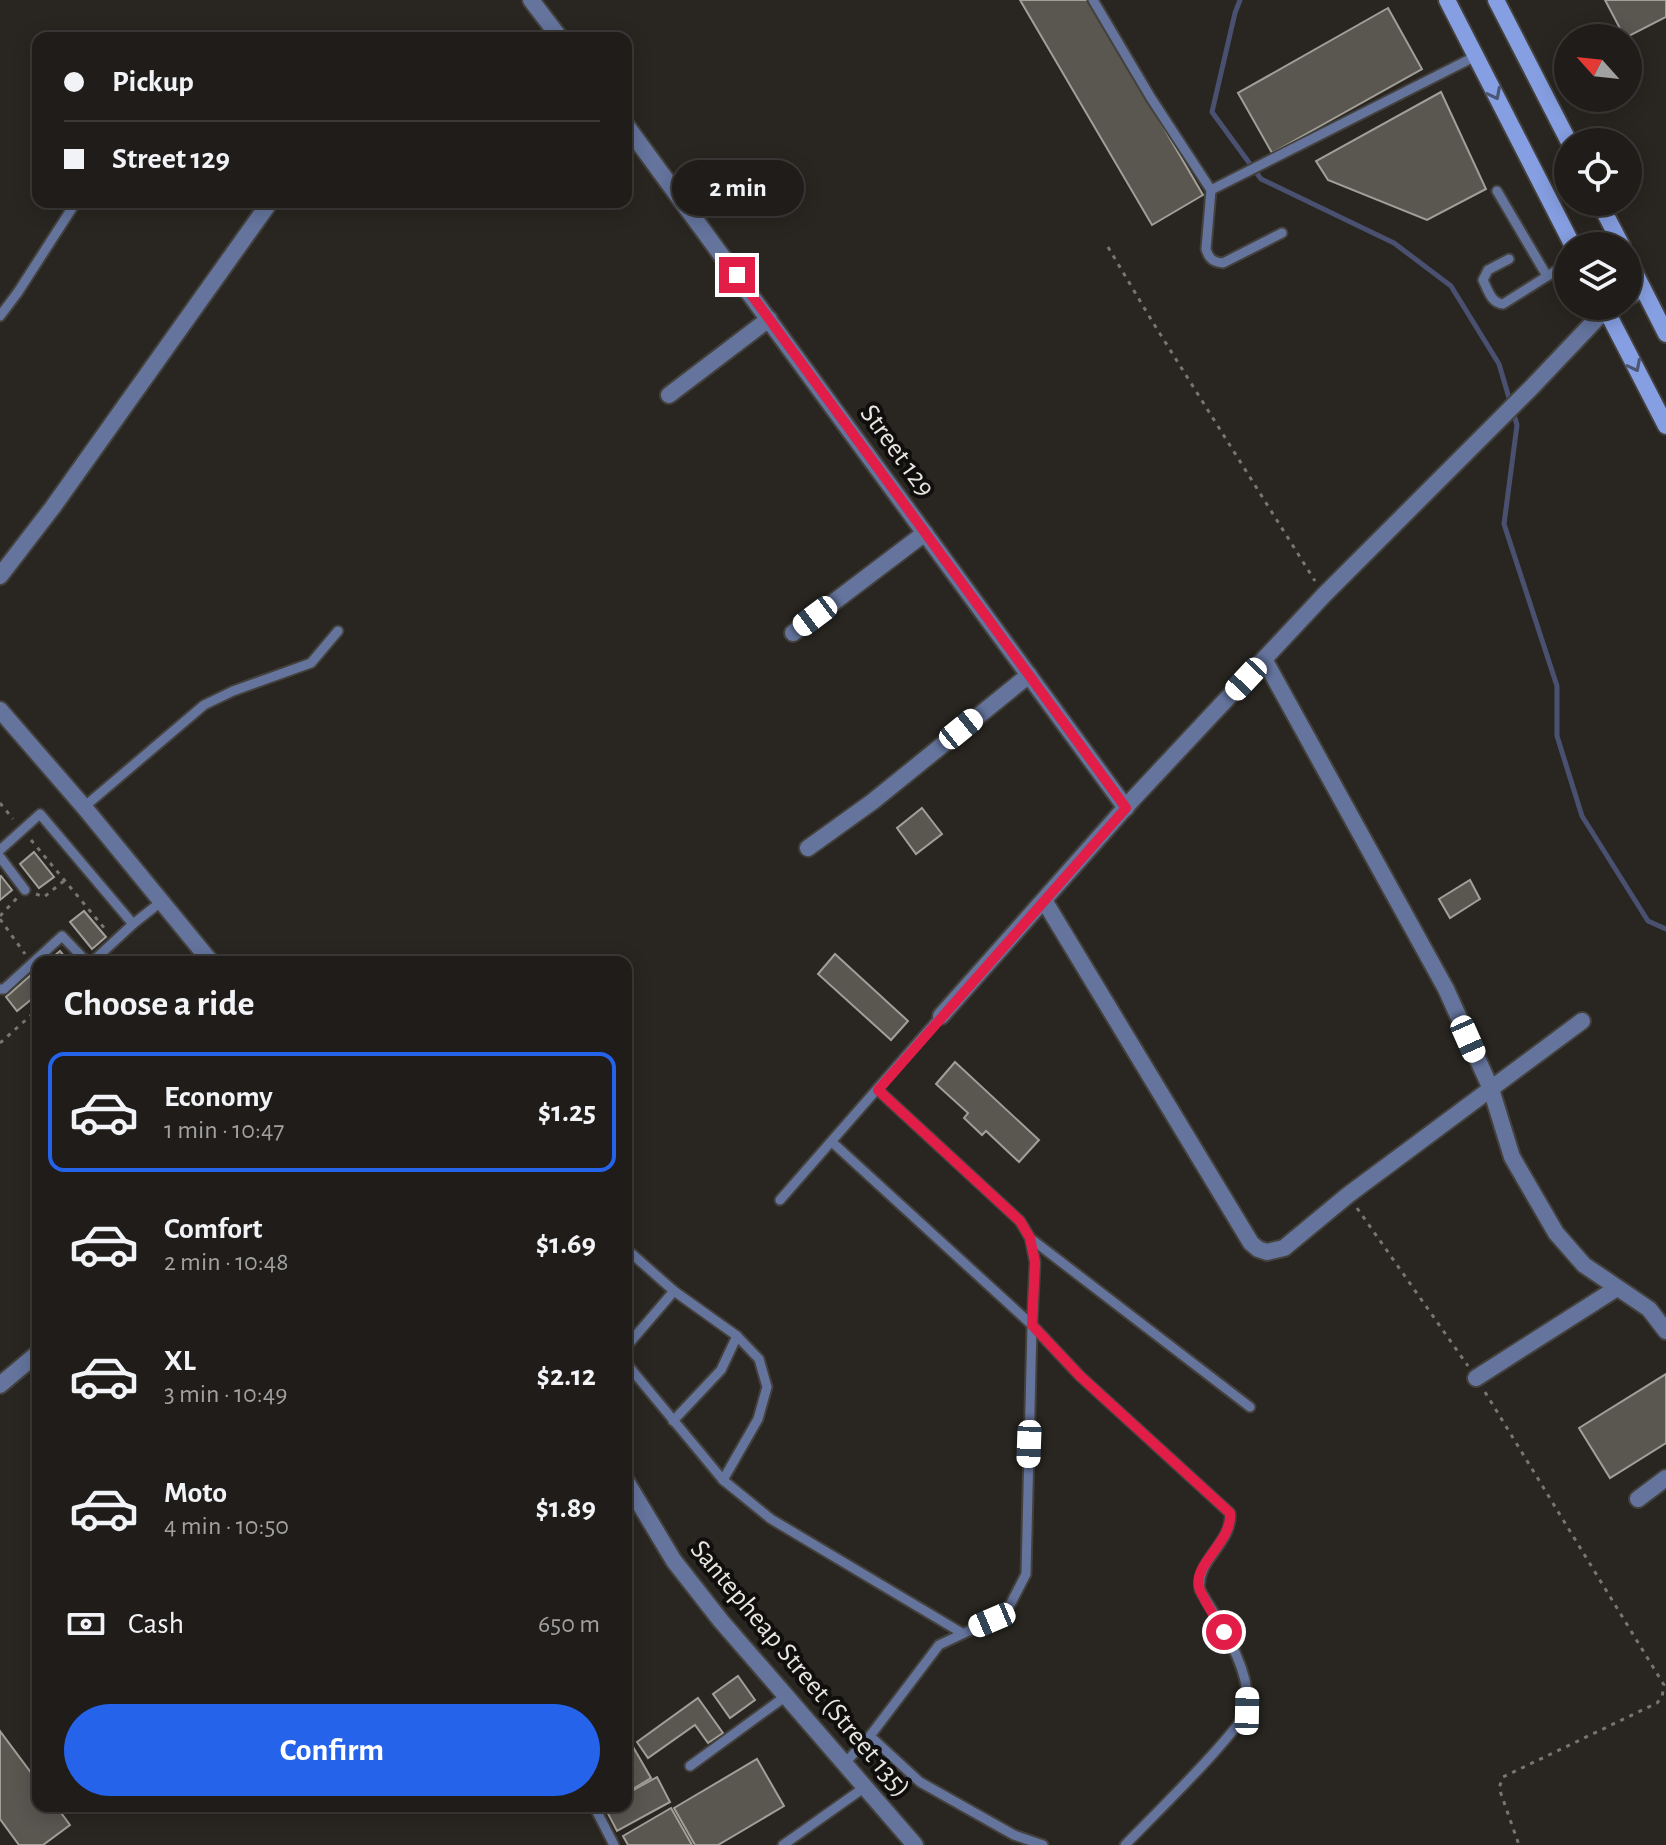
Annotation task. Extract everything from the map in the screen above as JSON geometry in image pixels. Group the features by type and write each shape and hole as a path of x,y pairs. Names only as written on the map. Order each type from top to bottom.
{"main road":[{"path":"1447,0 1566,232"},
{"path":"1496,0 1562,128"},
{"path":"1642,301 1666,334"},
{"path":"1613,320 1666,426"}],"street":[{"path":"531,0 555,32"},
{"name":"Street 129","path":"632,133 1126,808"},
{"path":"0,576 53,507 266,208"},
{"path":"669,395 769,319"},
{"path":"941,1016 1126,808 1324,595 1595,320"},
{"path":"793,633 925,533"},
{"path":"1264,659 1446,989 1491,1089 1512,1157 1556,1233 1584,1265 1649,1309 1666,1331"},
{"path":"808,848 872,802 1029,675"},
{"path":"0,710 206,956"},
{"path":"1045,902 1251,1243 1267,1252 1284,1248 1348,1195 1582,1021"},
{"path":"1476,1378 1617,1288"},
{"path":"0,1385 32,1358"},
{"path":"1638,1499 1666,1478"},
{"name":"Santepheap Street (Street 135)","path":"632,1491 674,1561 721,1621 915,1845"}],"lane":[{"path":"1093,0 1151,98 1211,190 1208,257 1223,263 1282,233"},
{"path":"1211,190 1476,56"},
{"path":"1497,191 1547,276"},
{"path":"0,316 72,208"},
{"path":"1509,259 1488,270 1483,280 1493,301 1498,304 1503,304 1554,272"},
{"path":"84,807 204,705 233,691 311,663 338,631"},
{"path":"0,850 40,814 133,924"},
{"path":"0,857 25,890"},
{"path":"97,956 162,901"},
{"path":"41,956 62,936 84,956"},
{"path":"0,989 4,989 32,964"},
{"path":"780,1200 941,1016"},
{"path":"845,1763 870,1736 939,1645 992,1620 1010,1605 1026,1574 1035,1262 1030,1238 1020,1221 878,1090"},
{"path":"832,1142 1032,1325 1080,1376 1230,1513 1231,1523 1225,1537 1198,1579 1200,1590 1237,1653 1247,1693 1247,1711 1229,1736 1125,1845"},
{"path":"1030,1238 1250,1407"},
{"path":"632,1254 674,1291 737,1336 759,1359 767,1387 758,1419 723,1480"},
{"path":"632,1340 674,1291"},
{"path":"673,1421 721,1370 737,1336"},
{"path":"632,1370 723,1480 771,1519 962,1633"},
{"path":"690,1766 786,1696"},
{"path":"870,1736 920,1782 1014,1835 1043,1845"},
{"path":"783,1845 865,1787"},
{"path":"597,1812 614,1845"}],"path":[{"path":"1108,247 1324,595"},
{"path":"0,803 115,941"},
{"path":"32,964 0,917 25,890 44,897 65,880"},
{"path":"0,1043 32,1014"},
{"path":"1348,1195 1476,1378 1664,1685 1662,1697 1657,1703 1503,1777 1499,1788 1519,1845"}],"building":[{"path":"1020,0 1089,0 1203,195 1152,225"},
{"path":"1605,0 1666,0 1666,17 1642,29 1642,24 1618,24"},
{"path":"1388,8 1422,69 1272,153 1238,93"},
{"path":"1441,92 1486,189 1427,220 1328,180 1316,161"},
{"path":"922,808 942,834 916,854 897,828"},
{"path":"34,852 54,877 39,888 20,864"},
{"path":"0,877 12,890 0,900"},
{"path":"1470,880 1480,899 1450,918 1439,899"},
{"path":"84,911 106,937 92,949 70,922"},
{"path":"835,954 908,1021 891,1040 818,974"},
{"path":"32,976 32,999 17,1011 6,997"},
{"path":"955,1062 1039,1140 1019,1162 986,1131 982,1135 964,1118 968,1113 936,1084"},
{"path":"1666,1374 1666,1443 1610,1478 1579,1428"},
{"path":"738,1676 755,1700 730,1718 713,1694"},
{"path":"698,1698 723,1733 708,1743 695,1725 648,1758 637,1742"},
{"path":"0,1731 32,1774 32,1812 60,1812 70,1825 43,1845 19,1845 0,1819"},
{"path":"632,1745 651,1778 632,1789"},
{"path":"757,1759 784,1806 718,1845 695,1845 674,1808"},
{"path":"657,1777 670,1802 617,1831 607,1812 632,1812 632,1791"},
{"path":"671,1808 692,1845 628,1845 623,1836"}],"waterway":[{"path":"1240,0 1212,112 1261,179 1394,243 1451,286 1499,364 1517,425 1504,524 1557,686 1557,736 1582,816 1648,921 1666,929"}],"route":[{"path":"737,275 1126,808 878,1090 1020,1221 1030,1238 1035,1262 1032,1325 1080,1376 1230,1513 1231,1523 1225,1537 1198,1579 1200,1590 1224,1632"}]}
